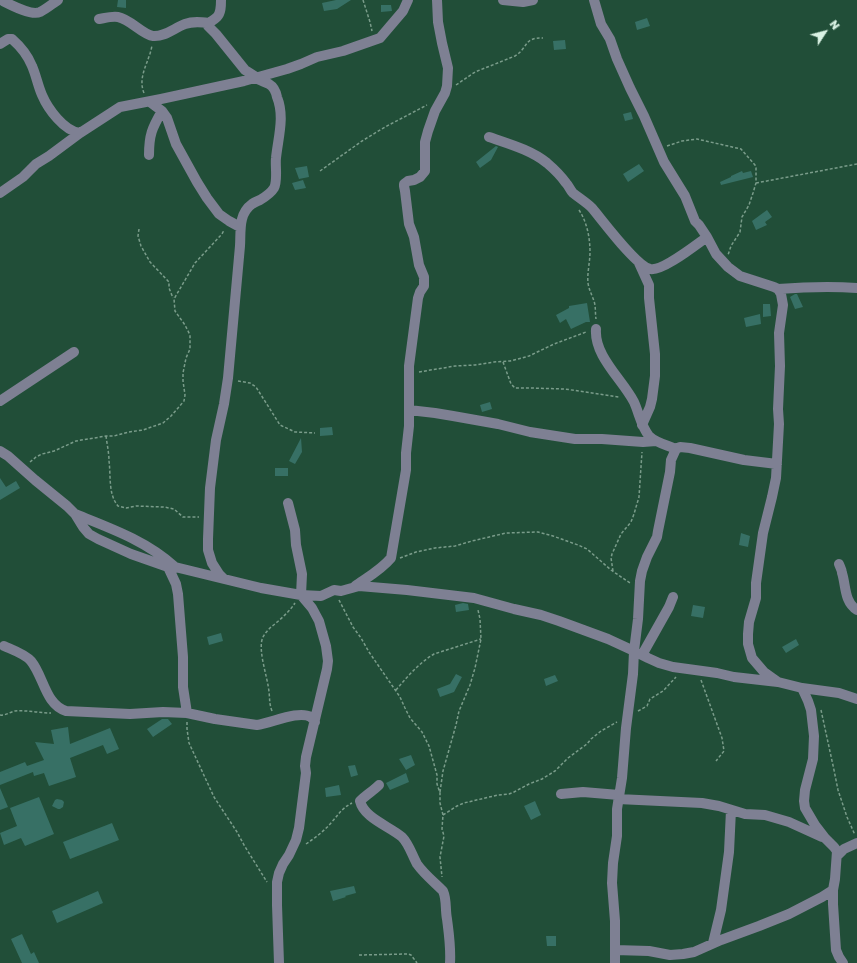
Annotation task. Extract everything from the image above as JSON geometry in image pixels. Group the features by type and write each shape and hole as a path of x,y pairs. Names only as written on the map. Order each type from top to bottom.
{"street":[{"path":"1,0 19,8 36,13 58,0"},
{"path":"99,19 117,17 131,23 150,36 162,35 190,22 209,22 218,16 221,8 221,0"},
{"path":"0,193 23,177 36,164 120,107 256,78 287,69 317,57 343,51 380,38 403,11 408,0"},
{"path":"353,587 378,571 390,558 406,470 409,426 409,373 418,298 424,286 424,277 419,265 416,244 409,224 404,186 406,182 420,177 425,171 425,142 435,111 444,95 448,79 448,68 438,22 438,0"},
{"path":"503,0 523,2 533,0"},
{"path":"594,0 603,28 610,39 617,59 644,116 658,150 686,196 695,221 707,237 716,254 724,263 740,276 778,289 857,288"},
{"path":"209,22 208,26 245,70 256,78 269,84 273,88 281,107 280,133 275,172 276,185 270,193 248,208 241,220 240,227 240,246 228,381 216,440 209,517 208,550 212,563 224,579"},
{"path":"0,44 8,39 12,39 21,48 28,56 42,97 56,118 67,129 80,133"},
{"path":"149,102 162,111 167,118 176,144 210,202 219,214 228,221 240,227"},
{"path":"149,155 150,135 162,111"},
{"path":"489,137 519,148 546,162 554,169 573,193 590,207 612,234 639,263 650,270 663,267 707,237"},
{"path":"639,263 649,285 655,354 655,376 652,399 642,425"},
{"path":"778,289 781,294 783,305 779,333 779,424 775,486 763,533 756,583 756,598 749,622 748,634 748,644 752,658 764,672 778,682"},
{"path":"596,329 598,343 609,366 634,402 642,425 650,436 656,441 668,445 676,450"},
{"path":"0,401 74,352"},
{"path":"409,410 453,416 498,424 530,432 575,439 643,442 656,441"},
{"path":"615,963 615,921 612,883 613,863 617,836 618,797 622,778 628,719 638,653 639,589 644,564 657,537 672,460 676,450 680,447 744,460 776,464"},
{"path":"3,455 19,466 75,514 89,534 131,554 171,567 261,588 300,595 321,596 334,590 341,591 359,586 474,598 547,617 593,634 659,663 673,667 734,677 778,682 802,688 839,693 857,699"},
{"path":"279,963 276,905 277,882 279,873 296,840 300,828 306,773 306,757 316,722 328,661 326,646 319,622 312,608 300,595 302,574 296,545 295,530 288,503"},
{"path":"75,514 122,533 137,541 165,558 171,567 178,594 183,657 183,687 186,713"},
{"path":"839,564 845,591 852,607 857,610"},
{"path":"638,653 669,607 673,597"},
{"path":"4,646 28,657 51,698 59,708 66,711 130,714 163,712 186,713 257,725 275,720 305,715 316,722"},
{"path":"802,688 810,706 814,736 813,759 805,790 805,808 825,838 837,851 833,904 836,950 844,963"},
{"path":"379,785 360,801 361,805 370,815 394,830 403,838 418,865 443,891 450,942 450,963"},
{"path":"561,794 583,792 618,797 702,803 719,806 745,814 760,814 769,816 789,822 825,838"},
{"path":"713,944 721,910 731,810"},
{"path":"837,856 844,849 857,843"},
{"path":"615,950 650,951 670,955 694,952 789,914 833,890"}],"path":[{"path":"362,0 370,22 374,40"},
{"path":"149,102 141,85 146,64 152,49 150,36"},
{"path":"320,171 362,140 444,95 475,72 515,56 520,53 531,39 537,37 543,38"},
{"path":"658,150 671,144 697,139 737,148 741,150 755,165 756,182 749,205 742,217 740,232 731,246 730,253 724,263"},
{"path":"756,182 857,164"},
{"path":"409,373 455,366 516,360 596,329 595,306 588,281 590,251 588,236 583,216 577,207"},
{"path":"174,299 195,263 222,234 228,221"},
{"path":"19,466 42,454 54,451 76,441 114,436 143,430 163,423 172,416 184,401 185,395 183,373 186,358 190,349 190,335 175,311 174,299 169,282 150,262 141,246 138,236 139,229"},
{"path":"503,362 511,384 515,388 565,389 631,398"},
{"path":"228,381 239,381 254,385 280,425 295,432 315,432"},
{"path":"106,436 110,463 110,481 114,502 118,506 126,508 136,506 164,507 174,509 183,517 209,517"},
{"path":"614,572 610,558 634,514 639,497 643,442"},
{"path":"387,562 416,552 455,546 506,533 538,532 587,549 614,572 639,589"},
{"path":"334,590 369,652 396,690 407,713 422,732 429,746 440,792"},
{"path":"275,720 269,703 269,693 262,658 262,638 266,632 292,608 300,595"},
{"path":"443,891 440,857 444,836 442,829 443,815 440,803 440,792 443,772 459,711 473,676 481,639 480,619 474,598"},
{"path":"396,690 427,658 434,654 481,639"},
{"path":"443,815 464,803 509,794 542,779 555,771 568,758 601,731 616,722 628,719 647,706 650,700 663,691 682,671 687,669"},
{"path":"699,671 724,747 724,751 716,761"},
{"path":"820,706 838,790 847,817 857,838"},
{"path":"0,716 16,711 43,713 66,711"},
{"path":"186,713 190,743 214,797 237,832 267,883 277,895"},
{"path":"305,844 316,837 330,824 343,808 360,801"},
{"path":"359,955 408,954 411,955 417,963"}],"building":[{"path":"118,0 126,0 126,8 117,7"},
{"path":"336,0 351,0 337,9 324,11 322,3"},
{"path":"381,5 391,5 392,11 381,12"},
{"path":"647,18 650,26 637,30 635,22"},
{"path":"565,40 566,49 554,50 553,41"},
{"path":"631,112 633,119 625,121 623,114"},
{"path":"496,146 498,147 491,160 480,168 476,162"},
{"path":"639,164 644,171 628,182 623,174"},
{"path":"307,166 309,177 299,179 295,168"},
{"path":"742,171 743,173 751,171 753,177 721,185 720,182"},
{"path":"303,180 306,188 295,190 292,183"},
{"path":"767,210 772,217 765,222 767,225 756,230 752,221"},
{"path":"797,294 803,307 795,309 790,297"},
{"path":"587,303 590,322 586,322 571,329 566,319 560,323 556,315 569,308 569,306"},
{"path":"763,304 770,304 771,316 763,317"},
{"path":"760,314 761,324 746,327 744,318"},
{"path":"490,402 492,409 482,412 480,405"},
{"path":"332,427 333,435 320,436 320,428"},
{"path":"301,438 302,452 295,464 289,461"},
{"path":"275,468 288,468 288,476 275,476"},
{"path":"0,478 6,487 16,481 20,488 0,500"},
{"path":"741,533 750,536 748,547 739,545"},
{"path":"463,603 468,604 469,610 456,612 455,605"},
{"path":"693,605 705,607 703,618 691,616"},
{"path":"221,633 223,641 209,645 207,637"},
{"path":"796,639 799,645 786,653 782,647"},
{"path":"456,674 462,677 454,692 440,697 437,689 450,684"},
{"path":"555,675 558,681 546,686 544,679"},
{"path":"162,719 168,719 172,724 153,737 147,729"},
{"path":"68,727 70,744 110,728 119,749 107,754 103,745 70,758 76,777 49,786 44,773 34,776 33,772 0,785 0,772 25,762 27,766 44,760 35,742 54,744 51,730"},
{"path":"411,755 415,765 406,770 399,759"},
{"path":"355,765 358,775 351,777 348,766"},
{"path":"406,773 409,782 390,790 386,783"},
{"path":"339,785 341,795 326,797 325,788"},
{"path":"0,788 8,807 0,810"},
{"path":"39,797 54,834 25,846 21,838 4,845 0,833 17,826 10,808"},
{"path":"57,799 64,802 63,807 60,809 52,806"},
{"path":"535,801 541,815 531,820 524,806"},
{"path":"112,823 119,840 70,859 63,842"},
{"path":"354,886 356,893 333,901 330,891"},
{"path":"98,891 103,903 57,923 52,911"},
{"path":"22,934 31,954 34,952 39,963 22,963 11,939"},
{"path":"546,936 556,936 556,946 547,946"}]}
